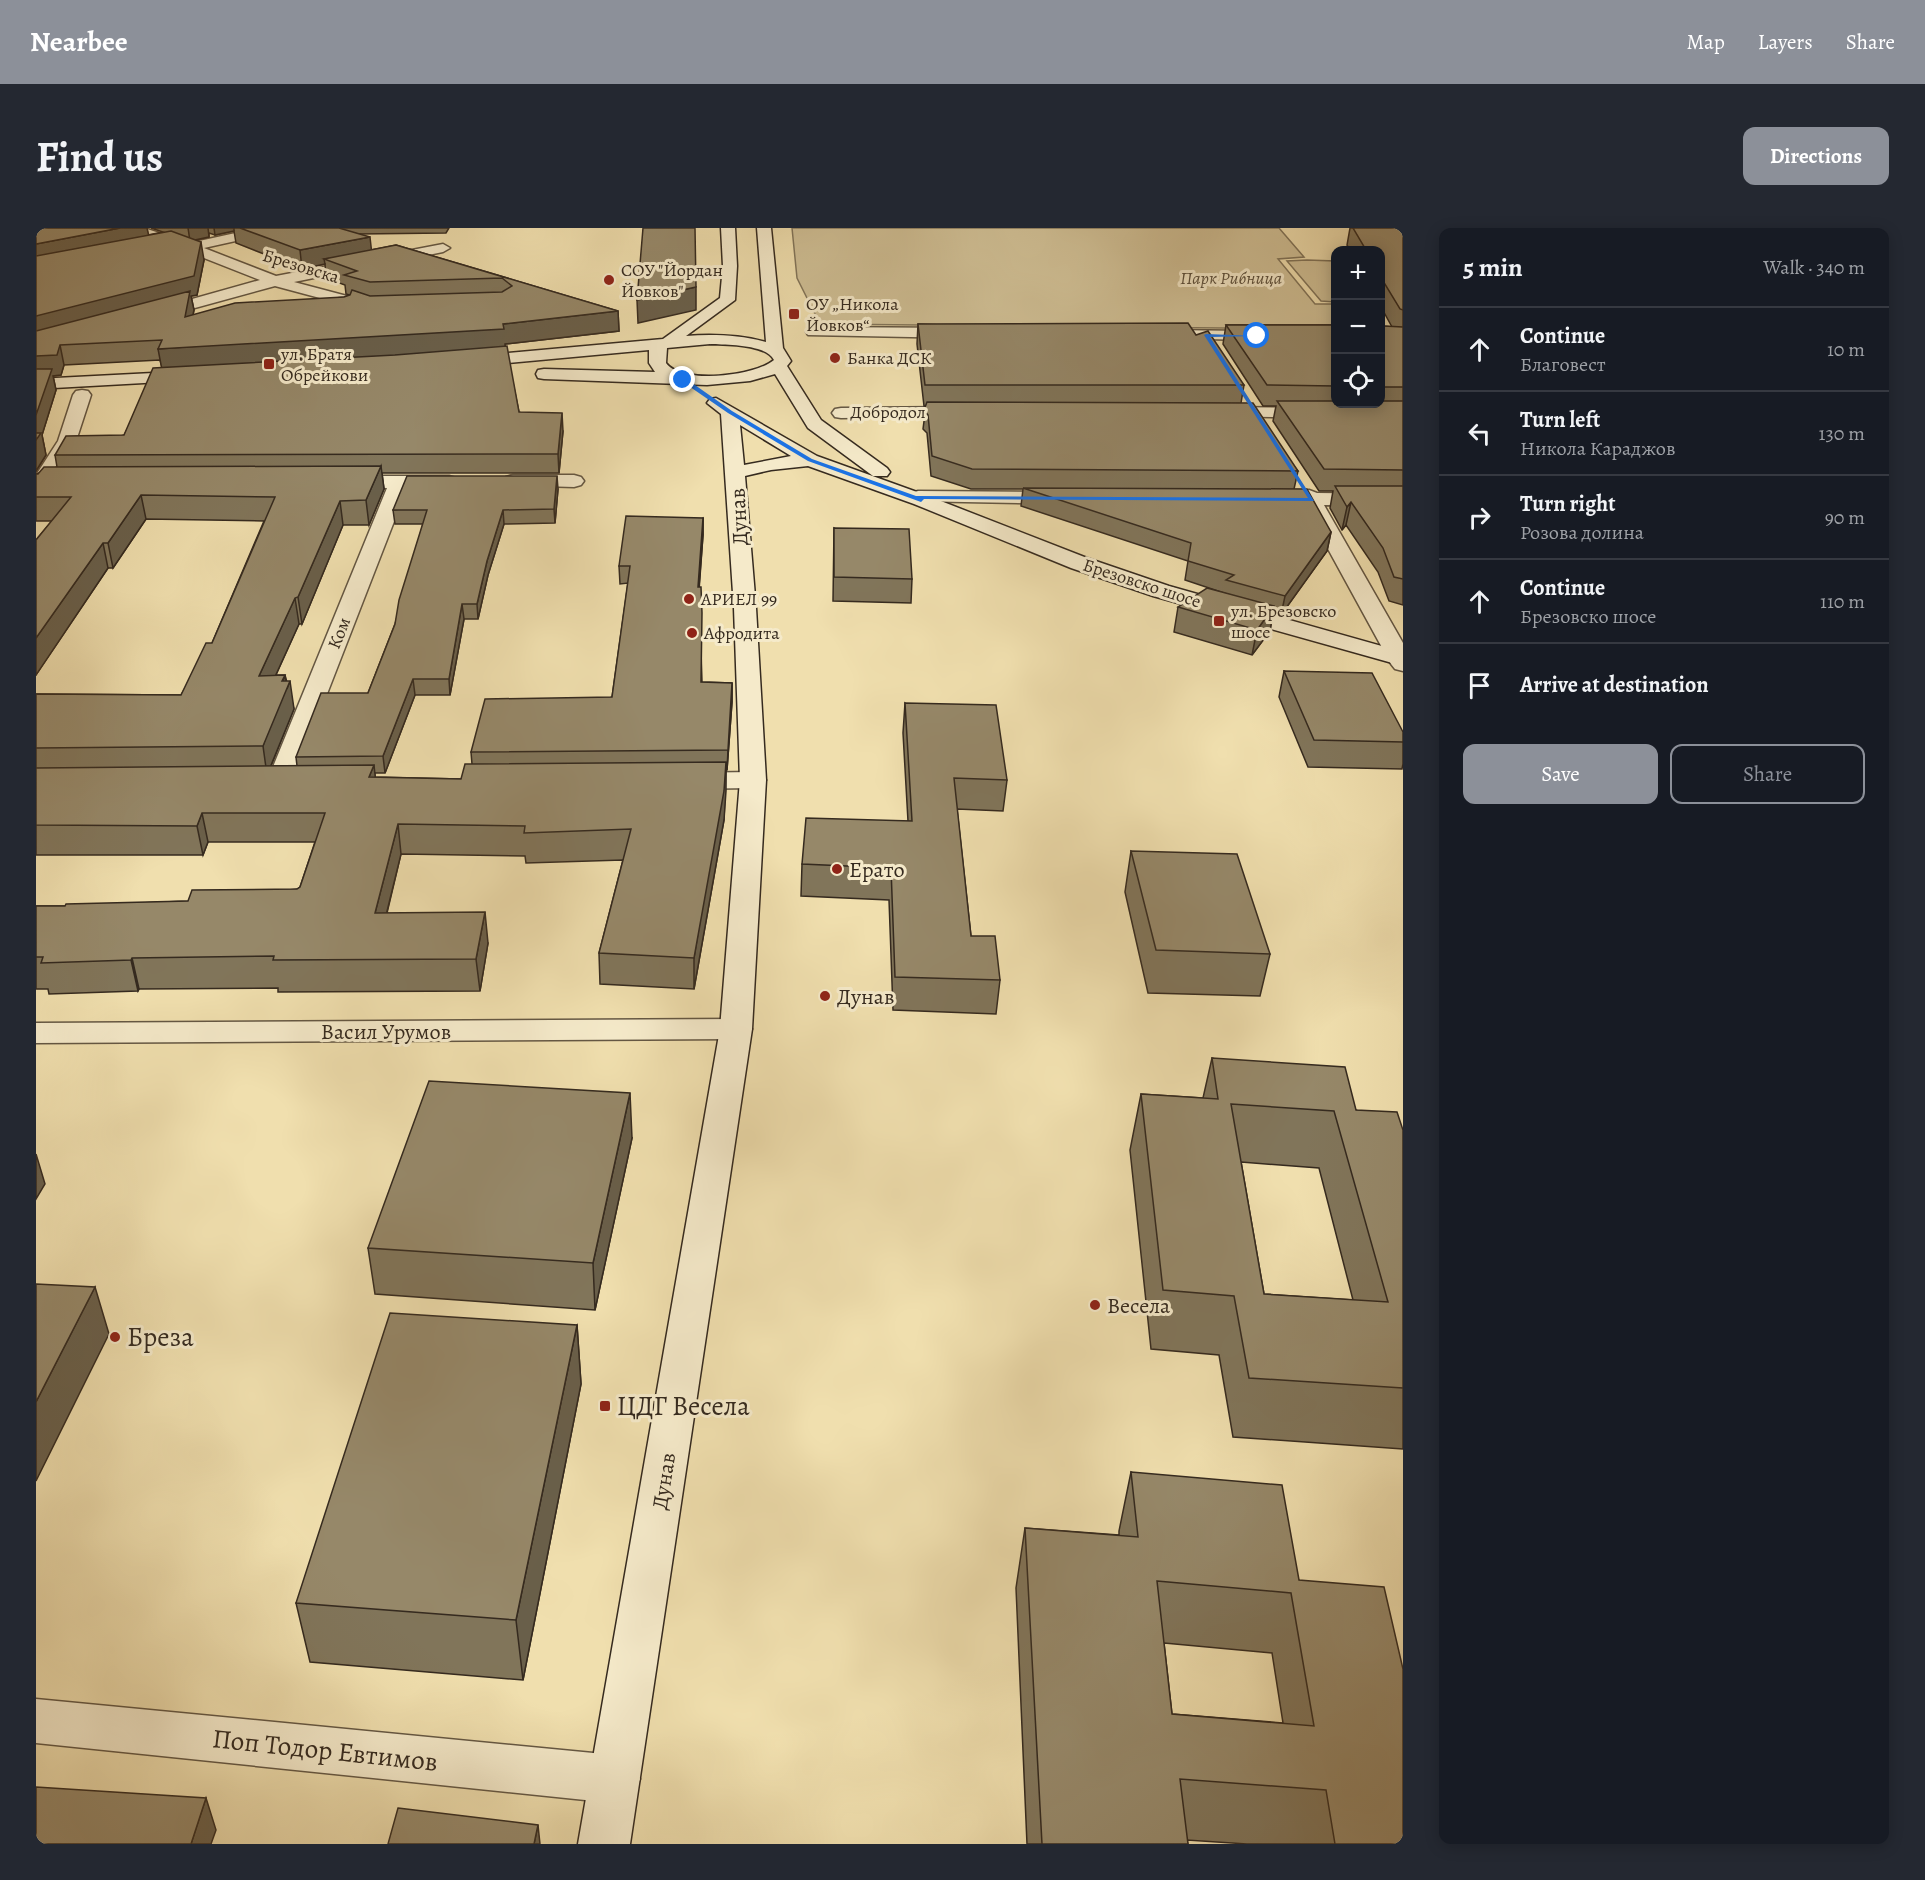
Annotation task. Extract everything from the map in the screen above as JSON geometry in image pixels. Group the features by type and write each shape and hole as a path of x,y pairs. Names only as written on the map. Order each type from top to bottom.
{"street":[{"name":"Брезовска","path":"130,228 183,244 275,281 372,308 396,307"},
{"path":"141,248 183,244 276,228"},
{"path":"664,343 727,300 730,266 728,228"},
{"path":"764,228 777,358"},
{"path":"134,320 275,281 443,248"},
{"path":"327,310 372,308"},
{"path":"814,333 974,333"},
{"path":"1150,335 1331,337"},
{"path":"1206,335 1219,355"},
{"path":"729,340 749,342 777,358 748,376 678,379 446,370 664,343 729,340"},
{"name":"Брезовско шосе","path":"664,343 655,359 657,366 810,460 920,498 1079,563 1161,591 1402,661"},
{"name":"Брезовско шосе","path":"777,358 814,424 920,498"},
{"path":"515,374 594,383 662,396"},
{"path":"36,384 206,382 36,398"},
{"path":"1243,393 1268,432"},
{"path":"47,485 67,441 82,395"},
{"path":"696,404 730,412"},
{"name":"Дунав","path":"604,1844 736,1029 753,780 730,412"},
{"name":"Добродол","path":"841,412 990,412"},
{"path":"1198,412 1403,414"},
{"name":"Дунав","path":"735,473 771,464 810,460"},
{"path":"1299,480 1312,499 1402,661"},
{"path":"492,481 574,481"},
{"path":"317,482 469,482"},
{"name":"Ком","path":"279,784 399,482"},
{"path":"920,498 1085,498"},
{"path":"1252,499 1403,500"},
{"path":"658,781 753,780"},
{"name":"Васил Урумов","path":"36,1033 736,1029"},
{"name":"Поп Тодор Евтимов","path":"36,1721 614,1779"}],"green space":[{"name":"Парк Рибница","path":"792,228 1279,228 1304,257 1278,259 1315,304 1331,304 1331,329 820,324 797,278"},
{"path":"1287,261 1331,261 1331,302 1321,301"}],"building":[{"path":"36,228 120,228 36,244"},
{"path":"240,228 339,228 370,237 300,250"},
{"path":"643,228 695,228 696,287 637,300"},
{"path":"1353,228 1403,228 1403,310 1400,309 1385,284 1385,246 1364,246"},
{"path":"171,231 201,242 194,276 36,316 36,256"},
{"path":"396,245 618,311 503,324 504,329 158,349 162,340 60,345 57,355 36,356 36,331 190,291 185,317 235,303 344,297 350,295 352,290 370,296 502,292 512,286 502,278 370,282 344,275 357,271 324,259"},
{"path":"1188,323 1196,335 1208,331 1244,385 925,385 918,324"},
{"path":"1226,325 1331,325 1331,386 1267,385"},
{"path":"1385,326 1403,327 1403,387 1385,387"},
{"path":"507,346 519,412 562,413 558,454 55,455 66,436 124,435 153,368 395,355"},
{"path":"36,369 52,369 36,415"},
{"path":"1277,401 1331,401 1331,408 1385,408 1385,401 1403,401 1403,470 1324,469"},
{"path":"927,402 1253,403 1298,471 972,469 932,456 928,415 924,410"},
{"path":"381,466 366,500 340,501 298,597 295,598 259,676 285,675 282,681 290,681 263,746 36,748 36,694 181,695 206,643 212,643 275,497 141,495 108,543 103,543 36,638 36,540 71,497 36,497 36,474 44,467"},
{"path":"407,476 557,476 554,509 503,510 487,561 477,604 462,604 449,679 413,679 383,756 296,757 321,693 368,693 395,624 399,600 427,510 393,510"},
{"path":"1335,486 1403,486 1403,579 1394,577 1383,548 1351,502 1347,507"},
{"path":"1023,488 1307,489 1331,532 1285,596 1226,580 1234,575 1188,561 1191,543"},
{"path":"626,516 703,518 698,587 701,587 702,613 701,682 732,683 728,750 471,752 485,699 612,697 630,566 619,566"},
{"path":"834,528 909,529 912,579 834,577"},
{"path":"1207,588 1274,606 1257,630 1178,607"},
{"path":"1284,671 1372,673 1403,732 1403,742 1314,740"},
{"path":"905,703 996,705 1007,780 954,778 971,936 995,936 1000,980 895,977 891,868 802,864 806,818 912,821"},
{"path":"726,762 724,791 694,958 599,953 631,829 524,833 525,826 398,824 375,913 485,912 476,959 273,960 274,956 132,958 131,960 41,963 43,957 36,957 36,906 188,901 192,890 297,889 300,887 325,813 202,813 197,826 36,825 36,768 374,765 369,777 461,779 465,764"},
{"path":"1131,851 1237,854 1270,954 1156,950"},
{"path":"1212,1058 1345,1067 1356,1110 1397,1112 1403,1130 1403,1388 1249,1378 1234,1296 1163,1290 1141,1094 1218,1099","holes":["1231,1104 1334,1111 1388,1302 1264,1294"]},
{"path":"429,1081 630,1093 593,1263 368,1248"},
{"path":"36,1284 95,1287 36,1402"},
{"path":"390,1313 577,1325 516,1620 296,1603"},
{"path":"1131,1472 1282,1485 1299,1580 1384,1587 1403,1669 1403,1844 1335,1844 1326,1790 1180,1779 1188,1844 1042,1844 1025,1528 1138,1537","holes":["1157,1581 1291,1593 1314,1726 1172,1714"]},
{"path":"36,1787 206,1798 191,1844 36,1844"},
{"path":"398,1808 538,1825 534,1844 388,1844"}],"place":[{"name":"СОУ \"Йордан Йовков\"","path":"609,280"},
{"name":"ОУ „Никола Йовков“","path":"794,314"},
{"name":"Банка ДСК","path":"835,358"},
{"name":"ул. Братя Обрейкови","path":"269,364"},
{"name":"АРИЕЛ 99","path":"689,599"},
{"name":"ул. Брезовско шосе","path":"1219,621"},
{"name":"Афродита","path":"692,633"},
{"name":"Ерато","path":"837,869"},
{"name":"Дунав","path":"825,996"},
{"name":"Весела","path":"1095,1305"},
{"name":"Бреза","path":"115,1337"},
{"name":"ЦДГ Весела","path":"605,1406"}],"route":[{"path":"683,380 730,412 810,460 921,500 918,497 1312,499 1206,335 1257,336"}]}
